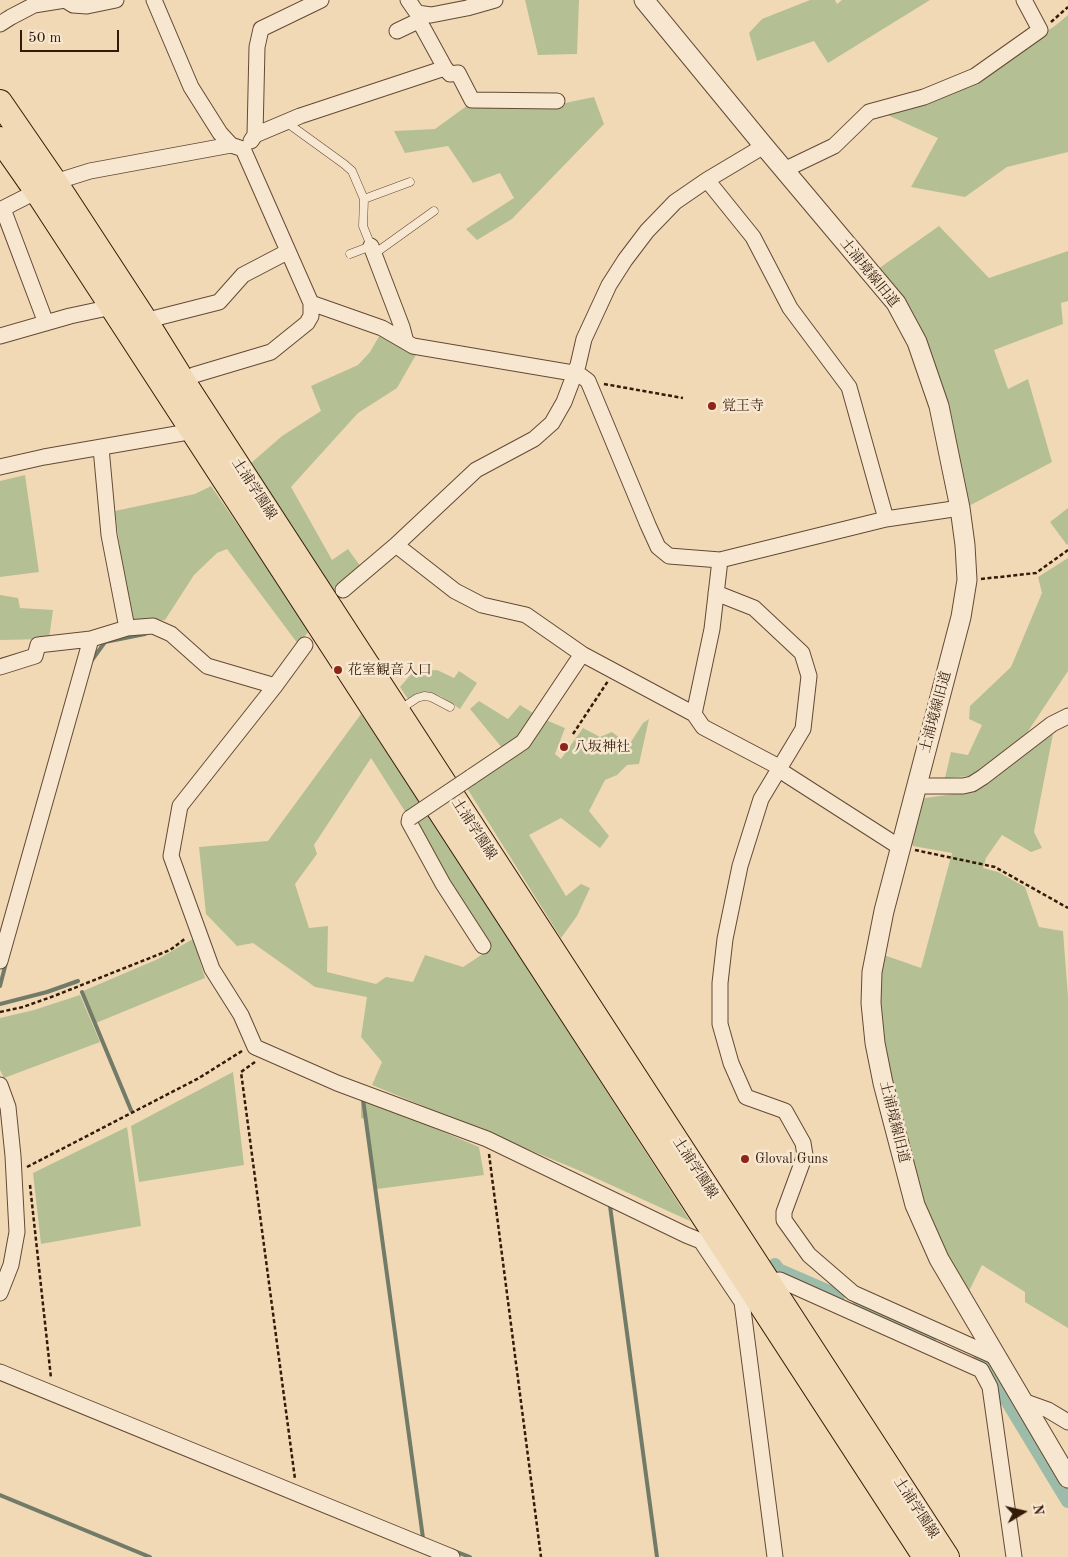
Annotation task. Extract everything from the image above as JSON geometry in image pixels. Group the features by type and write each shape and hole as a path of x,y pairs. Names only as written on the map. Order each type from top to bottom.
{"main road":[{"name":"土浦学園線","path":"0,102 112,306 194,431 377,679 717,1234 925,1557"},
{"name":"土浦学園線","path":"0,139 46,187 147,323 377,679 717,1234"},
{"name":"土浦学園線","path":"754,1292 947,1557"}],"street":[{"path":"0,24 34,5 65,0 73,5 87,6 116,0"},
{"path":"154,0 191,87 220,133 237,147 310,303 311,316 307,323 271,352 194,375 184,382"},
{"path":"255,135 257,47 261,29 321,0"},
{"path":"408,0 445,68 450,74 458,73 472,100 557,101"},
{"path":"397,31 418,17 440,14 495,0"},
{"name":"土浦境線旧道","path":"644,0 896,303 917,342 938,406 960,508 967,580 961,617 884,911 872,972 871,1003 875,1043 883,1083 916,1205 939,1259 1068,1478"},
{"path":"784,170 834,146 869,112 924,97 975,76 1040,30 1024,0"},
{"path":"46,324 2,210 46,187 90,171 237,147 255,135 286,122 445,68"},
{"path":"343,590 396,545 476,470 534,439 552,423 564,402 591,322 609,285 626,260 661,215 675,202 707,180 764,146"},
{"path":"707,180 753,237 790,308 849,388 886,519"},
{"path":"372,250 406,342"},
{"path":"147,323 156,318 219,302 243,275 287,252"},
{"path":"310,303 382,328 413,346 580,375 588,381 658,547 669,556 720,560 886,519 960,508"},
{"path":"0,336 112,306"},
{"path":"0,467 44,457 194,431"},
{"path":"101,448 109,535 127,628"},
{"path":"396,545 455,591 482,605 526,616 582,654 694,714 703,727 779,767 784,773 901,848"},
{"path":"694,714 712,629 720,560"},
{"path":"716,593 754,608 802,653 809,676 803,729 761,799 738,874 725,939 720,983 720,1024 730,1063 746,1097 785,1111 804,1143 805,1154 784,1212 784,1220 809,1255 853,1293 998,1358"},
{"path":"0,667 36,656 38,645 91,639 127,628 153,626 171,634 207,666 275,686"},
{"path":"0,961 91,639"},
{"path":"305,645 180,806 171,856 212,969 241,1015 254,1045 337,1083 487,1139 686,1235 717,1234 754,1292 775,1557"},
{"path":"483,946 443,884 409,822 410,818 523,742 582,654"},
{"path":"917,786 963,786 972,784 983,778 1052,724 1068,716"},
{"path":"0,1085 8,1107 17,1232 11,1265 0,1293"},
{"path":"754,1292 780,1280 981,1370 990,1387 1014,1557"},
{"path":"845,1309 853,1293"},
{"path":"0,1372 452,1557"},
{"path":"1023,1401 1048,1410 1068,1422"}],"lane":[{"path":"286,122 352,171 364,199 364,226 372,250"},
{"path":"364,199 410,182"},
{"path":"350,254 372,250 434,211"},
{"path":"397,711 424,696 431,697 450,706"}],"path":[{"path":"1040,30 1068,7"},
{"path":"588,381 683,398"},
{"path":"967,580 1036,573 1068,550"},
{"path":"573,734 614,672"},
{"path":"901,848 995,867 1025,882 1068,908"},
{"path":"0,1012 31,1004 170,950 198,929"},
{"path":"14,1174 199,1078 254,1045 257,1060 241,1072 297,1493"},
{"path":"487,1139 542,1557"},
{"path":"30,1183 53,1394"}],"green space":[{"path":"525,0 579,0 577,54 538,55"},
{"path":"810,0 835,0 837,4 842,0 930,0 828,63 814,41 757,61 749,33 762,19"},
{"path":"1068,15 1068,152 1007,167 965,197 911,187 938,138 881,112 977,79"},
{"path":"594,97 604,124 512,219 477,240 466,229 514,198 500,173 473,183 448,146 405,153 394,131 435,129 468,105 560,104"},
{"path":"939,226 989,278 1068,251 1068,301 1061,303 1063,324 994,350 1008,389 1028,379 1052,462 967,507 949,414 878,269"},
{"path":"381,333 417,353 397,388 358,413 291,487 332,560 348,549 361,567 333,590 250,464 282,436 321,411 311,386 358,365 370,352"},
{"path":"25,475 39,572 0,577 0,481"},
{"path":"211,486 310,630 298,644 227,549 217,553 194,575 165,620 133,623 115,511 195,494"},
{"path":"1068,508 1068,544 1067,545 1050,522"},
{"path":"1068,558 1068,671 1019,745 970,776 945,778 951,752 968,755 982,725 969,719 970,706 1011,667 1042,593 1038,577"},
{"path":"0,595 18,598 20,608 53,610 49,639 0,640"},
{"path":"437,670 454,678 459,671 477,683 460,709 440,696 427,693 417,694 408,699 400,687 413,672"},
{"path":"479,701 508,719 520,705 541,718 565,728 555,754 561,759 583,728 600,737 612,732 629,745 643,723 649,719 639,764 627,765 617,775 605,780 589,811 609,836 600,848 561,818 529,835 566,896 581,884 590,888 577,916 561,938 465,785 508,755 470,709"},
{"path":"361,714 690,1221 578,1170 372,1085 382,1062 361,1037 367,997 315,987 253,943 237,946 206,914 199,847 268,841","holes":["371,758 492,948 463,967 425,955 413,982 386,977 376,984 327,972 328,926 309,928 295,884 317,854 314,845"]},
{"path":"1053,734 1034,832 1042,848 1031,852 1002,835 986,858 983,868 998,872 1025,887 1039,927 1063,931 1068,997 1068,1328 1025,1302 1025,1292 982,1265 968,1293 943,1248 926,1211 891,1085 876,1000 881,954 921,968 952,853 913,846 910,840 921,801 925,798 968,792"},
{"path":"193,939 205,978 96,1023 83,991 158,959"},
{"path":"80,995 100,1042 4,1078 0,1070 0,1018 34,1010"},
{"path":"233,1072 244,1165 139,1182 131,1126"},
{"path":"361,1097 479,1147 484,1175 377,1189 366,1119 361,1118"},
{"path":"127,1127 141,1226 41,1244 33,1173"}],"waterway":[{"path":"92,660 105,642 145,634"},
{"path":"0,986 6,963"},
{"path":"0,1004 47,992 78,981"},
{"path":"82,992 131,1110"},
{"path":"363,1099 423,1538"},
{"path":"610,1206 657,1557"},
{"path":"775,1265 778,1270 838,1296"},
{"path":"859,1306 929,1339"},
{"path":"978,1362 988,1369 1068,1501"},
{"path":"0,1495 150,1557"},
{"path":"452,1550 470,1557"}],"place":[{"name":"覚王寺","path":"712,406"},
{"name":"花室観音入口","path":"338,670"},
{"name":"八坂神社","path":"564,747"},
{"name":"Gloval Guns","path":"745,1159"}]}
